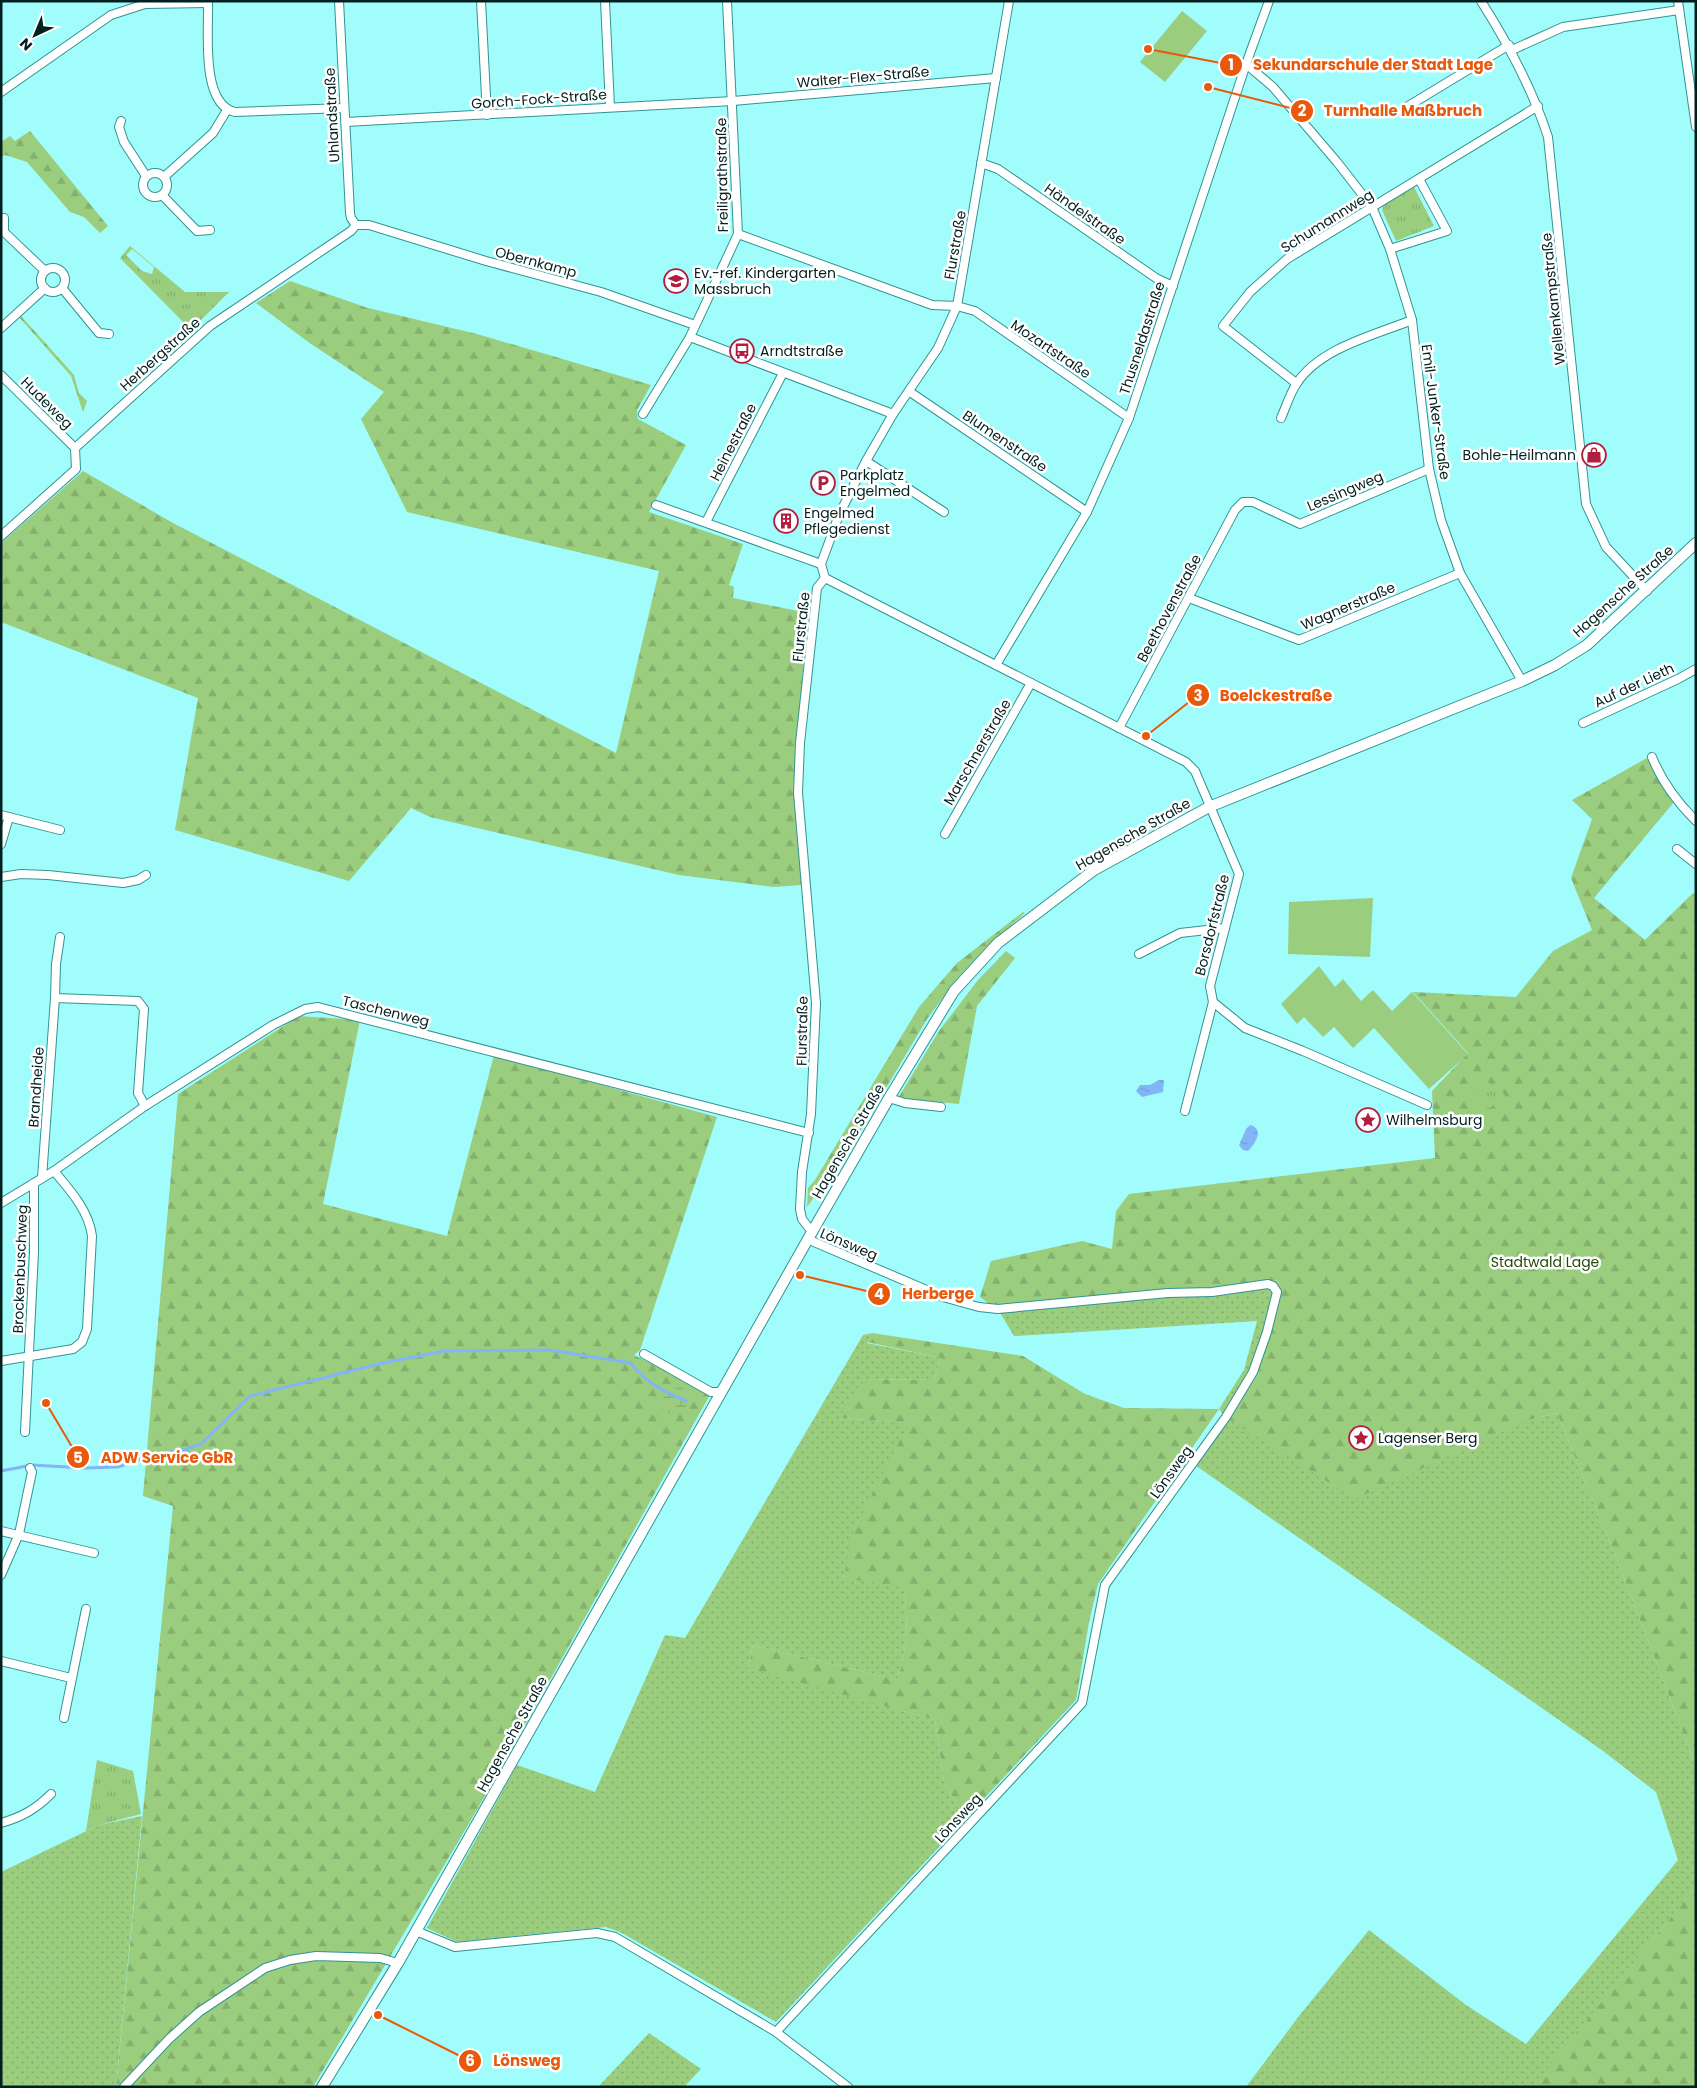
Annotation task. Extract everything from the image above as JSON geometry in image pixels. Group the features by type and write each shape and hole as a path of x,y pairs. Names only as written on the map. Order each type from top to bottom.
{"street":[{"name":"Uhlandstraße","path":"338,1 350,213 356,225"},
{"path":"481,1 487,115"},
{"path":"605,1 610,107"},
{"name":"Freiligrathstraße","path":"643,414 690,337 738,234 727,1"},
{"name":"Flurstraße","path":"809,1236 800,1209 802,1172 809,1133 816,1003 798,793 800,743 817,588 825,578 821,564 839,515 866,461 893,414 910,392 938,348 957,306 1009,1"},
{"name":"Thusneldastraße","path":"996,664 1087,512 1129,418 1246,64 1269,1"},
{"name":"Wellenkampstraße","path":"1481,1 1510,48 1538,106 1548,137 1586,504 1606,546 1647,591"},
{"path":"1,92 111,15 145,4 208,2 210,81 217,99 227,110 235,112 344,108"},
{"path":"1406,108 1510,48 1563,27 1679,5 1696,127"},
{"name":"Emil-Junker-Straße","path":"1246,64 1273,87 1337,162 1372,208 1390,249 1412,320 1429,469 1441,520 1460,573 1522,680"},
{"name":"Walter-Flex-Straße","path":"733,101 996,78"},
{"name":"Gorch-Fock-Straße","path":"346,122 733,101"},
{"name":"Schumannweg","path":"1296,383 1223,326 1250,292 1287,259 1538,106"},
{"path":"164,177 213,133 227,110"},
{"path":"121,121 118,127 124,142 146,176"},
{"name":"Händelstraße","path":"981,164 998,169 1156,278 1173,286"},
{"path":"158,173 164,177 167,183 166,190 162,195 150,196 146,193 143,182 146,176 158,173"},
{"path":"1390,249 1447,231 1419,179"},
{"path":"162,195 198,231 210,230"},
{"path":"4,218 4,232 45,271"},
{"name":"Obernkamp","path":"356,225 369,225 486,261 601,292 695,325"},
{"name":"Herbergstraße","path":"75,448 210,326 351,231 356,225"},
{"name":"Mozartstraße","path":"738,234 932,305 957,306 975,311 1129,418"},
{"path":"50,268 62,271 65,276 62,288 57,291 50,291 45,288 42,283 42,276 45,271 50,268"},
{"path":"1,328 45,288"},
{"path":"62,288 99,333 109,334"},
{"path":"1280,418 1296,383 1312,365 1333,351 1412,320"},
{"path":"690,337 893,414"},
{"name":"Heinestraße","path":"706,522 783,373"},
{"name":"Hudeweg","path":"1,375 75,448"},
{"name":"Blumenstraße","path":"910,392 1087,512"},
{"path":"1,536 76,469 75,448"},
{"path":"866,461 944,512"},
{"name":"Lessingweg","path":"1243,502 1253,502 1300,524 1429,469"},
{"name":"Beethovenstraße","path":"1119,728 1190,598 1235,510 1243,502"},
{"path":"656,505 821,564"},
{"name":"Hagensche Straße","path":"322,2087 398,1963 809,1236 954,991 998,943 1094,870 1209,807 1555,665 1587,645 1696,544"},
{"name":"Wagnerstraße","path":"1190,598 1299,640 1460,573"},
{"name":"Borsdorfstraße","path":"825,578 996,664 1191,766 1239,874 1210,986 1213,1002 1184,1111"},
{"name":"Auf der Lieth","path":"1583,723 1678,680 1696,669"},
{"name":"Marschnerstraße","path":"944,834 1031,683"},
{"path":"1652,757 1658,772 1677,802 1696,821"},
{"path":"1,844 5,816 60,830"},
{"path":"1677,849 1696,864"},
{"path":"1,877 21,874 48,875 124,883 138,880 146,875"},
{"path":"1139,954 1180,933 1225,928"},
{"name":"Brandheide","path":"42,1178 56,998 56,964 60,937"},
{"path":"56,998 126,1000 138,1001 142,1004 144,1009 138,1093 145,1106"},
{"path":"1213,1002 1245,1028 1427,1105"},
{"name":"Taschenweg","path":"1,1203 54,1171 145,1106 273,1025 305,1010 318,1007 809,1133"},
{"path":"889,1098 905,1103 941,1107"},
{"path":"1,1361 73,1349 82,1342 87,1329 91,1228 76,1198 54,1171"},
{"name":"Brockenbuschweg","path":"25,1432 35,1222 34,1183"},
{"name":"Lönsweg","path":"776,2032 1082,1703 1105,1585 1226,1417 1254,1372 1277,1292 1273,1286 1268,1284 1212,1292 1168,1293 998,1309 978,1307 943,1297 809,1236"},
{"path":"644,1354 710,1392 721,1392"},
{"path":"1,1574 19,1534 32,1472 30,1468"},
{"path":"1,1530 94,1554"},
{"path":"64,1718 86,1609"},
{"path":"1,1661 71,1678"},
{"path":"1,1822 24,1816 38,1807 51,1794"},
{"path":"416,1931 455,1947 597,1933 615,1937 776,2032 848,2087"},
{"path":"124,2087 169,2039 199,2012 265,1968 290,1960 316,1956 380,1958 398,1963"}],"green space":[{"path":"1182,11 1207,31 1165,82 1140,62"},
{"path":"30,131 108,226 100,233 84,217 70,212 27,162 5,155 1,157 1,142 10,136 15,141"},
{"path":"1414,187 1434,226 1396,241 1382,210 1385,202"},
{"path":"130,246 185,292 229,292 191,330 120,258","holes":["132,249 154,267 152,274 142,271 126,255"]},
{"path":"290,281 368,308 477,334 651,385 637,410 638,419 686,445 649,512 743,544 729,585 734,587 733,598 798,611 803,609 803,670 793,790 802,885 773,887 679,875 430,817 411,808 349,881 175,830 198,698 1,622 1,543 83,471 173,523 616,753 659,571 407,512 361,419 384,392 311,344 256,303"},
{"path":"21,316 74,375 79,393 87,401 83,412 71,376 19,317"},
{"name":"Stadtwald Lage","path":"1647,758 1674,802 1594,898 1645,940 1693,893 1696,895 1696,1766 1616,1557 1557,1413 1529,1420 1355,1499 1227,1418 1258,1375 1279,1280 1147,1293 999,1311 980,1297 991,1261 1082,1241 1112,1249 1116,1211 1129,1194 1435,1158 1432,1091 1468,1053 1413,992 1516,997 1553,951 1592,930 1571,878 1592,819 1572,800"},
{"path":"1373,898 1370,957 1288,954 1289,902"},
{"path":"1023,912 1025,913 983,951 957,979 927,1019 852,1145 807,1207 808,1188 815,1180 919,1007 957,963"},
{"path":"1006,951 1015,958 977,1006 959,1104 898,1098 939,1031 978,980"},
{"path":"1319,966 1335,987 1343,979 1361,1001 1373,990 1392,1011 1412,992 1468,1054 1429,1089 1374,1028 1353,1048 1334,1027 1323,1037 1304,1017 1297,1024 1281,1004"},
{"path":"299,1016 360,1020 323,1204 447,1236 494,1055 717,1117 640,1350 634,1355 711,1393 478,1808 313,2087 116,2087 173,1506 143,1496 178,1094"},
{"path":"1483,1078 1505,1095 1490,1108 1479,1104 1473,1094"},
{"path":"1279,1280 1258,1375 1227,1418 1529,1420 1557,1413 1616,1557 1696,1766 1696,1887 1533,2087 1246,2087 1299,2016 1369,1930 1466,2005 1526,2044 1678,1860 1656,1792 1603,1751 1195,1465 1227,1419 1219,1409 1244,1370 1257,1321 1014,1336 999,1311 1147,1293"},
{"path":"872,1333 867,1343 941,1358 934,1380 864,1379 840,1418 910,1423 887,1468 844,1577 905,1587 907,1639 898,1680 753,1645 748,1667 935,1720 944,1782 965,1819 776,2022 622,1933 606,1927 457,1942 427,1928 517,1765 595,1792 665,1635 685,1638 863,1335"},
{"path":"872,1333 1023,1356 1085,1394 1124,1408 1219,1409 1098,1584 1089,1622 1076,1700 965,1819 944,1782 935,1720 748,1668 753,1645 898,1680 907,1639 905,1588 844,1578 851,1536 909,1423 839,1418 864,1379 934,1380 941,1358 867,1342"},
{"path":"676,1385 688,1395 688,1402 681,1412 675,1414 669,1413 663,1408 658,1389"},
{"path":"97,1760 133,1771 141,1814 99,1825 86,1831"},
{"path":"142,1816 116,2086 1,2087 1,1872 99,1825"},
{"path":"1696,1887 1696,2087 1532,2087 1541,2076"},
{"path":"649,2033 701,2069 684,2087 598,2087"}],"water":[{"path":"1159,1080 1164,1080 1163,1092 1142,1097 1136,1091 1140,1085 1150,1085"},
{"path":"1250,1125 1255,1127 1258,1133 1256,1141 1248,1151 1243,1150 1239,1145 1246,1129"}],"waterway":[{"path":"1,1471 32,1465 85,1468 118,1467 151,1455 184,1450 201,1444 250,1396 387,1362 445,1351 549,1350 631,1363 649,1381 686,1401"}],"place":[{"name":"Sekundarschule der Stadt Lage","path":"1148,49"},
{"name":"Turnhalle Maßbruch","path":"1208,87"},
{"name":"Ev.-ref. Kindergarten Massbruch","path":"676,281"},
{"name":"Arndtstraße","path":"742,351"},
{"name":"Bohle-Heilmann","path":"1594,455"},
{"name":"Parkplatz Engelmed","path":"823,483"},
{"name":"Engelmed Pflegedienst","path":"786,521"},
{"name":"Boelckestraße","path":"1146,736"},
{"name":"Wilhelmsburg","path":"1368,1120"},
{"name":"Herberge","path":"800,1275"},
{"name":"ADW Service GbR","path":"46,1403"},
{"name":"Lagenser Berg","path":"1361,1438"},
{"name":"Lönsweg","path":"378,2015"}]}
